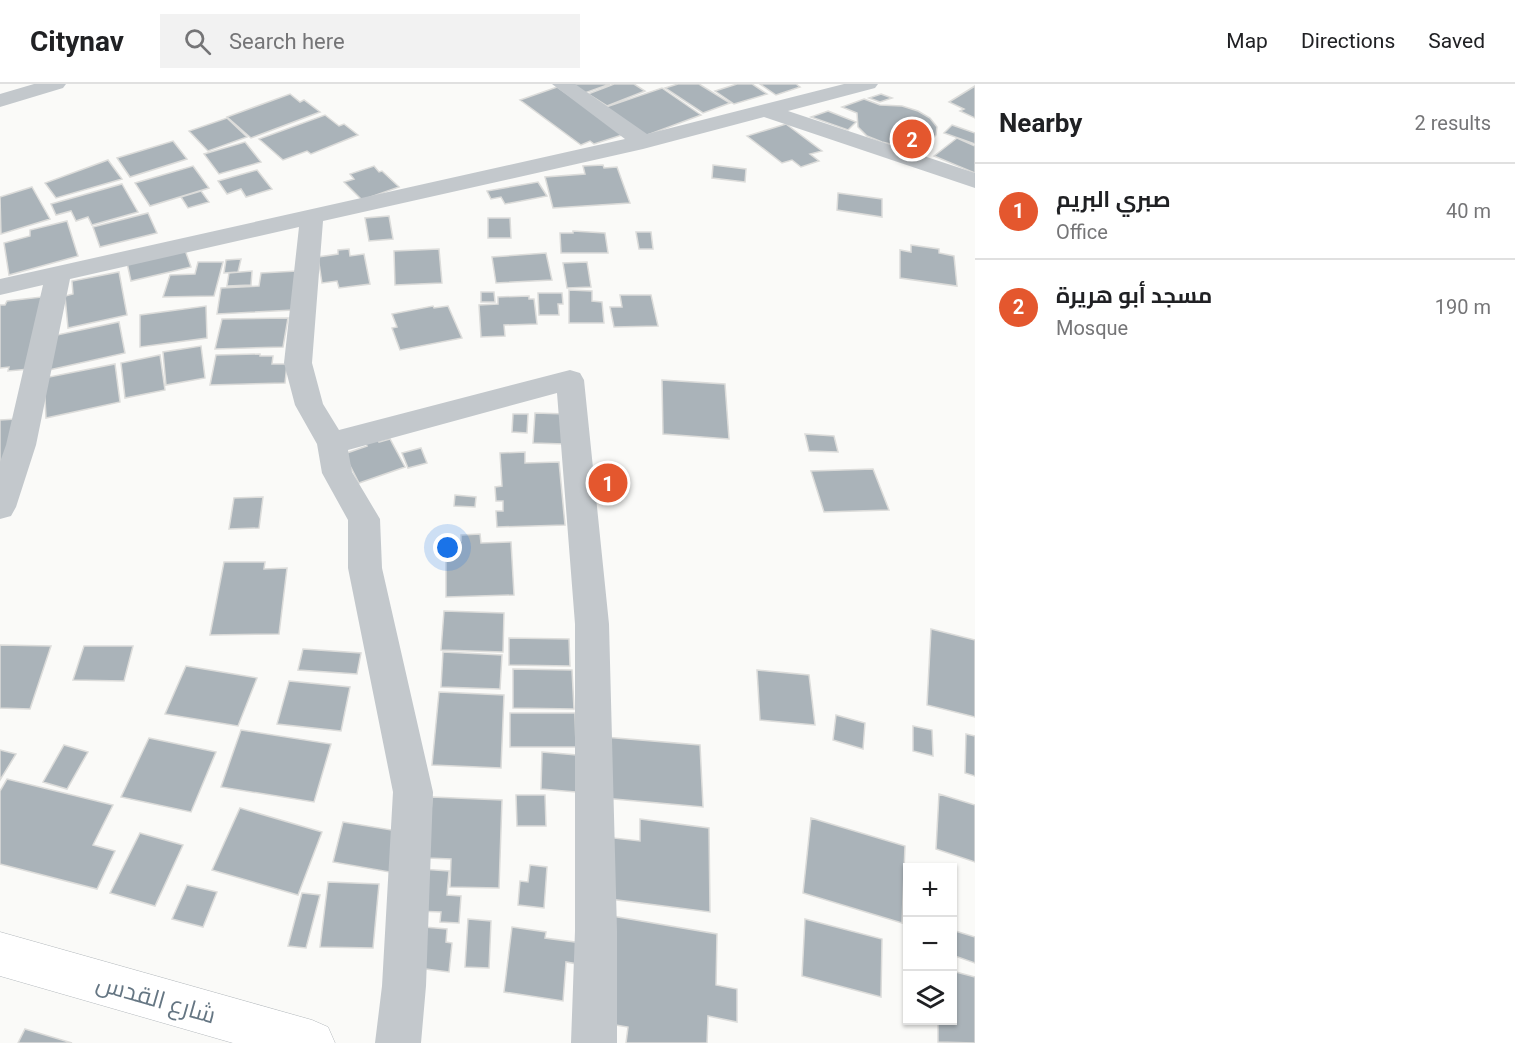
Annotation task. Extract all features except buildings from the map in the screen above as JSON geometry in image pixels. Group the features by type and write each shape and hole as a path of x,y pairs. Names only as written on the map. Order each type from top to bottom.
{"main road":[{"name":"شارع القدس","path":"0,954 312,1043"}],"street":[{"path":"0,101 56,84"},
{"path":"562,84 643,142"},
{"path":"0,287 643,142 868,84"},
{"path":"767,111 975,181"},
{"path":"312,216 298,363 309,405 332,443 337,473 364,519 364,568 413,792 404,986 398,1043"},
{"path":"0,507 21,444 58,275"},
{"path":"332,443 570,380 592,624 596,930 594,1043"}],"place":[{"name":"مسجد أبو هريرة","path":"912,139"},
{"name":"صبري البريم","path":"608,483"}]}
